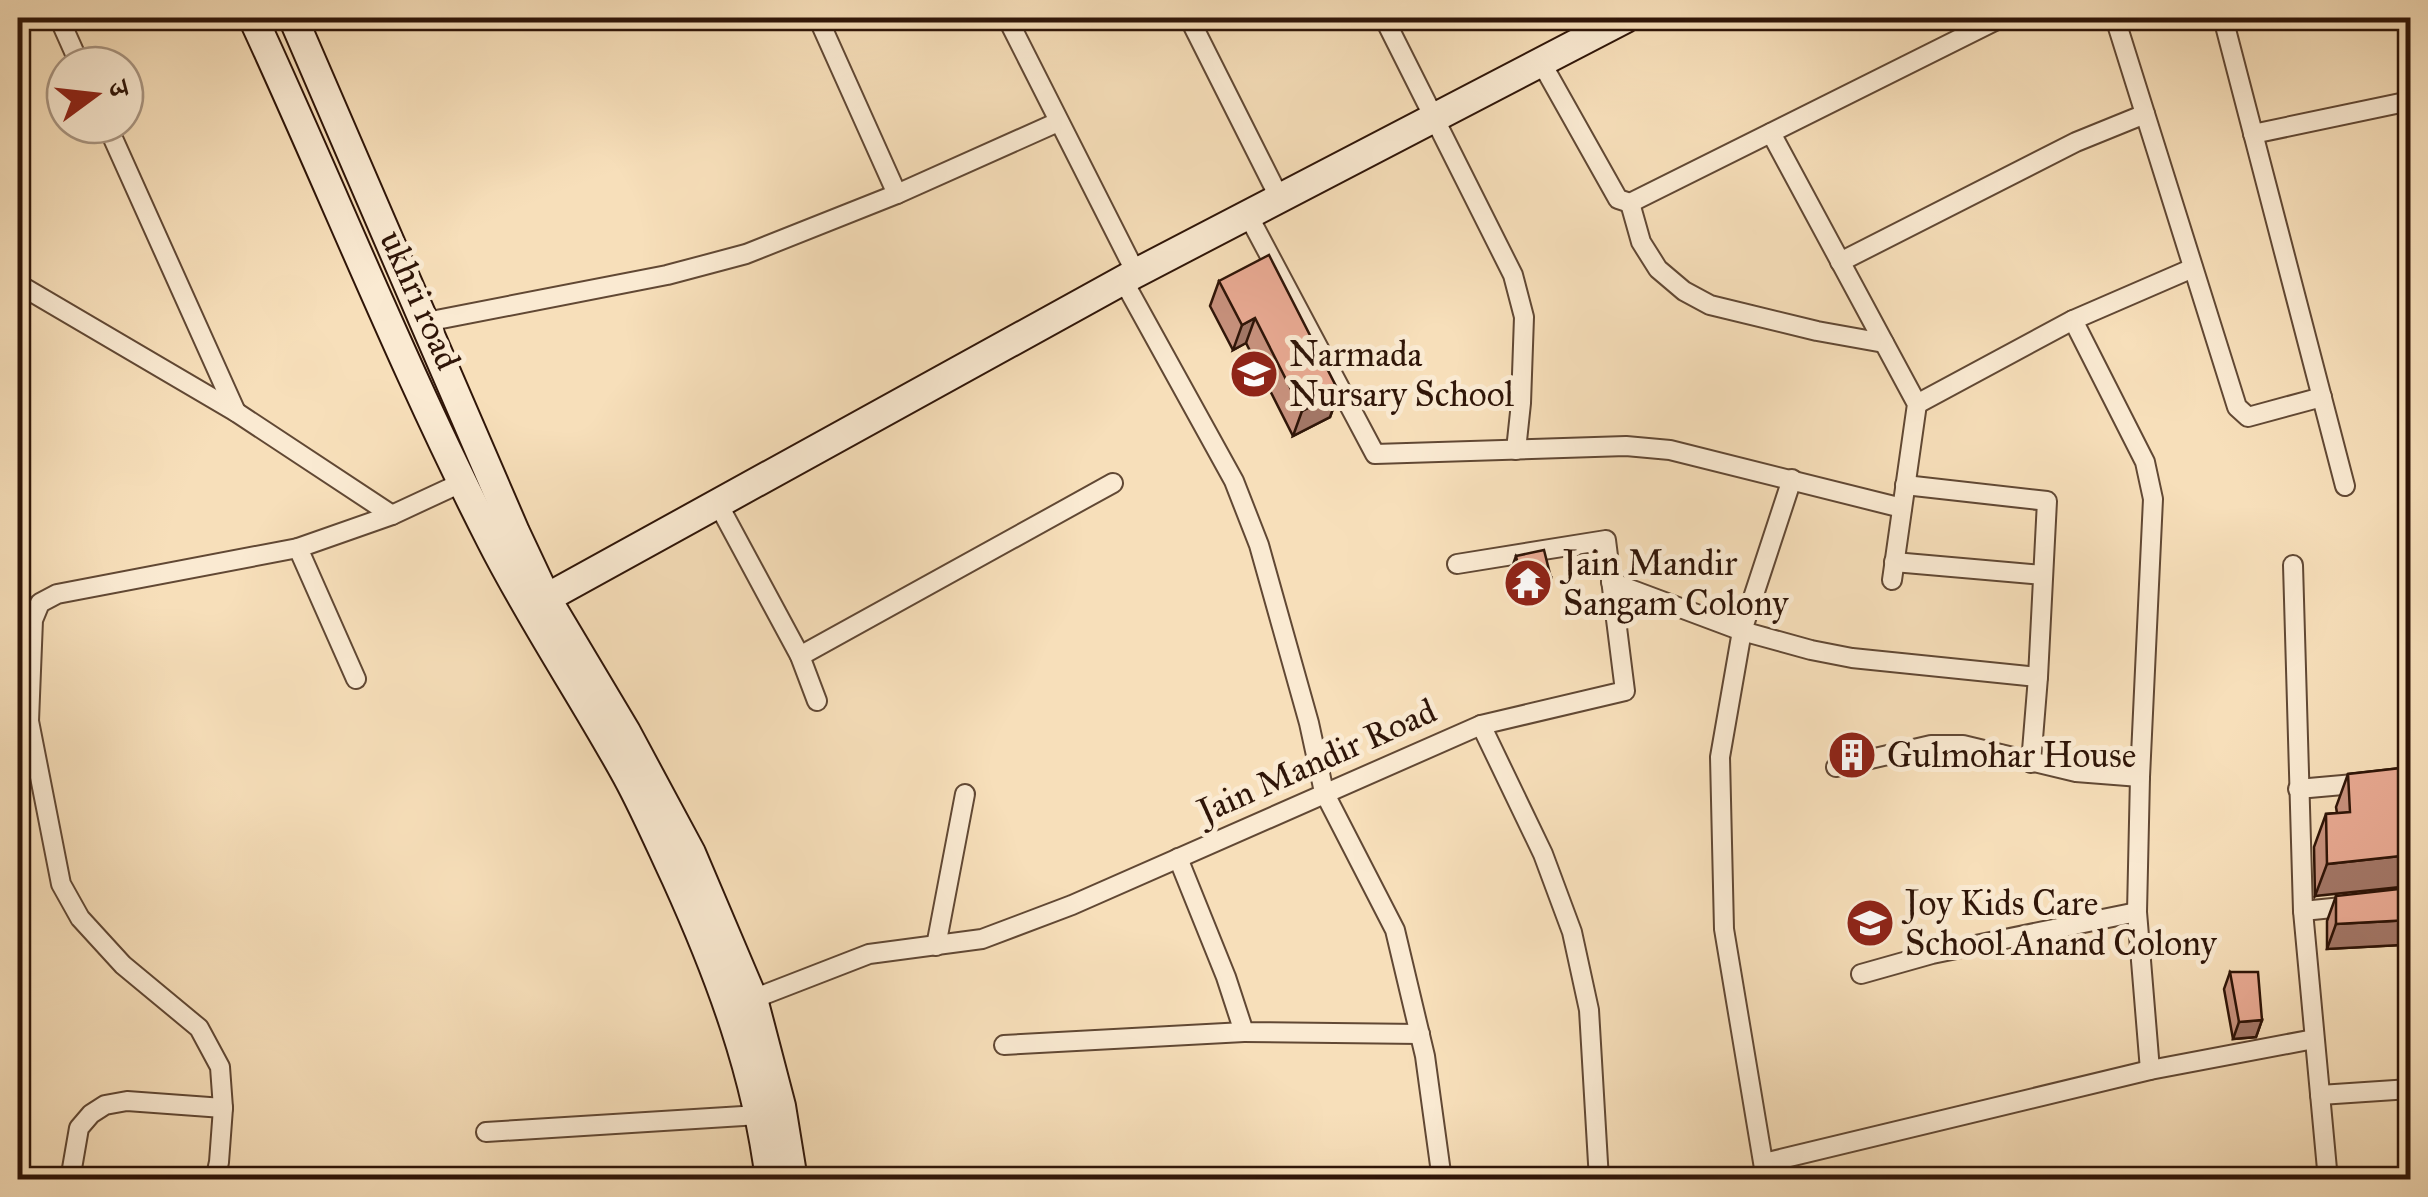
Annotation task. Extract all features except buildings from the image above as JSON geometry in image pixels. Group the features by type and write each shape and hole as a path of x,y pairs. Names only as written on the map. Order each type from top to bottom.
{"street":[{"path":"59,18 71,45"},
{"name":"ukhri road","path":"254,18 426,408 462,482 536,603"},
{"path":"293,18 515,532 536,603 667,858 722,986 760,1115 770,1180"},
{"path":"818,18 896,194"},
{"path":"1007,18 1130,277 1234,482 1258,545 1309,723 1324,792 1395,930 1425,1056 1442,1180"},
{"path":"1189,18 1280,199"},
{"path":"1384,18 1512,275 1524,317 1522,403 1516,450"},
{"path":"536,603 1130,277 1626,18"},
{"path":"1542,62 1618,200 1630,203 2001,18"},
{"path":"2115,18 2237,407 2248,418 2322,397"},
{"path":"2223,18 2345,486"},
{"path":"2253,134 2410,101"},
{"path":"1840,262 2076,142 2145,114"},
{"path":"426,322 667,275 746,254 896,194 1058,122"},
{"path":"1770,133 1917,404 1893,571 2043,575"},
{"path":"116,145 236,412"},
{"path":"1630,203 1640,242 1658,269 1684,291 1710,305 1884,343"},
{"path":"1248,215 1376,454 1626,446 1670,450 1902,508"},
{"path":"1917,404 2074,320 2194,268"},
{"path":"18,284 236,412 392,514"},
{"path":"2074,320 2146,462 2152,499 2137,912 2150,1070"},
{"path":"1792,479 1742,630 1720,757 1724,929 1765,1171 2150,1070 2314,1039"},
{"path":"216,1180 222,1108 220,1067 198,1028 123,965 80,918 61,884 29,721 33,620 40,603 58,594 298,548 392,514 462,482"},
{"path":"800,656 1113,483"},
{"path":"1905,485 2047,501 2031,763"},
{"path":"717,502 800,656 817,701"},
{"name":"Jain Mandir Road","path":"753,999 869,954 982,939 1072,905 1481,725 1625,691 1606,540 1456,564"},
{"path":"298,548 356,679"},
{"path":"2292,565 2303,911 2328,1180"},
{"path":"1611,582 1742,630 1811,650 1852,658 2038,677"},
{"path":"536,603 626,732 691,853 753,999 781,1106 793,1180"},
{"path":"1481,725 1543,854 1572,932 1589,1010 1599,1180"},
{"path":"1836,767 1930,745 1963,745 2076,772 2140,777"},
{"path":"2298,790 2410,780"},
{"path":"936,946 965,794"},
{"path":"1178,858 1244,1032"},
{"path":"2303,911 2375,903"},
{"path":"1861,974 1932,954 2137,912"},
{"path":"1004,1045 1244,1032 1420,1034"},
{"path":"2320,1095 2410,1089"},
{"path":"70,1180 79,1128 105,1105 127,1101 222,1108"},
{"path":"486,1132 760,1115"}],"place":[{"name":"Narmada Nursary School","path":"1254,374"},
{"name":"Jain Mandir Sangam Colony","path":"1528,583"},
{"name":"Gulmohar House","path":"1852,755"},
{"name":"Joy Kids Care School Anand Colony","path":"1870,923"}]}
